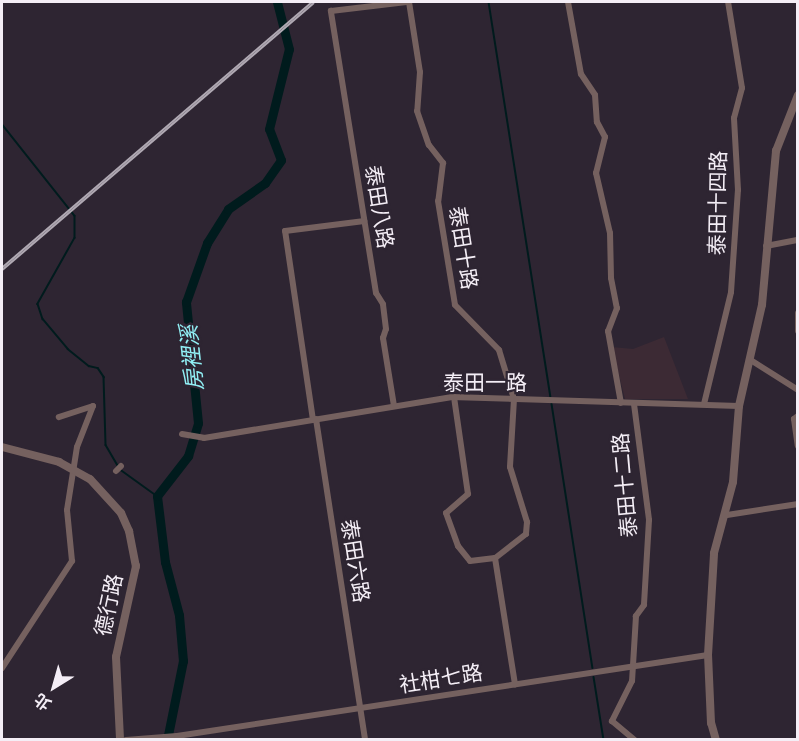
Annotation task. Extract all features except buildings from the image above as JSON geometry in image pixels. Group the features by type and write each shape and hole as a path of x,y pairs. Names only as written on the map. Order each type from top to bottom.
{"street":[{"name":"泰田八路","path":"394,406 383,338 386,329 383,304 376,292 331,11 408,2"},
{"name":"泰田十路","path":"408,2 420,72 417,111 429,145 443,163 438,201 455,305 499,350 514,399 510,467 527,522 526,534 495,558"},
{"name":"泰田十二路","path":"568,2 581,74 595,95 597,122 605,137 596,173 610,233 611,278 617,308 608,331 621,403"},
{"name":"泰田十四路","path":"704,404 731,292 738,190 734,118 742,88 729,2"},
{"path":"716,740 711,723 708,655 714,553 727,515 739,406 762,304 776,151 798,95"},
{"name":"泰田六路","path":"364,221 285,231 365,740"},
{"path":"766,246 798,240"},
{"path":"798,313 798,331"},
{"path":"749,359 798,390"},
{"name":"泰田一路","path":"182,434 199,439 454,397 739,406"},
{"path":"454,397 468,494 446,513 458,546 470,561 495,558 515,684"},
{"name":"泰田十二路","path":"634,404 649,520 644,605 636,616 632,681 612,721 635,740"},
{"path":"2,668 72,561 67,518 73,469 76,447 93,406 59,417"},
{"path":"798,416 794,419 798,446"},
{"name":"德行路","path":"2,447 73,469 90,478 120,513 129,531 136,566 116,657 120,740"},
{"path":"116,471 122,466"},
{"path":"727,515 798,504"},
{"name":"社柑七路","path":"126,740 180,736 708,655"}],"shaded area":[{"path":"664,337 688,399 625,399 612,347 633,349"}],"waterway":[{"name":"房裡溪","path":"167,740 183,661 179,615 165,562 157,496 188,456 198,423 186,302 207,243 228,209 265,183 281,160 269,129 289,49 277,2"},
{"path":"489,2 551,396"},
{"path":"2,124 75,216 75,238 38,304 43,319 68,349 89,366 98,368 104,377 106,445 118,466"},
{"path":"552,404 593,668"},
{"path":"121,470 157,496"},
{"path":"594,677 604,740"}],"railway":[{"path":"2,269 313,2"}]}
